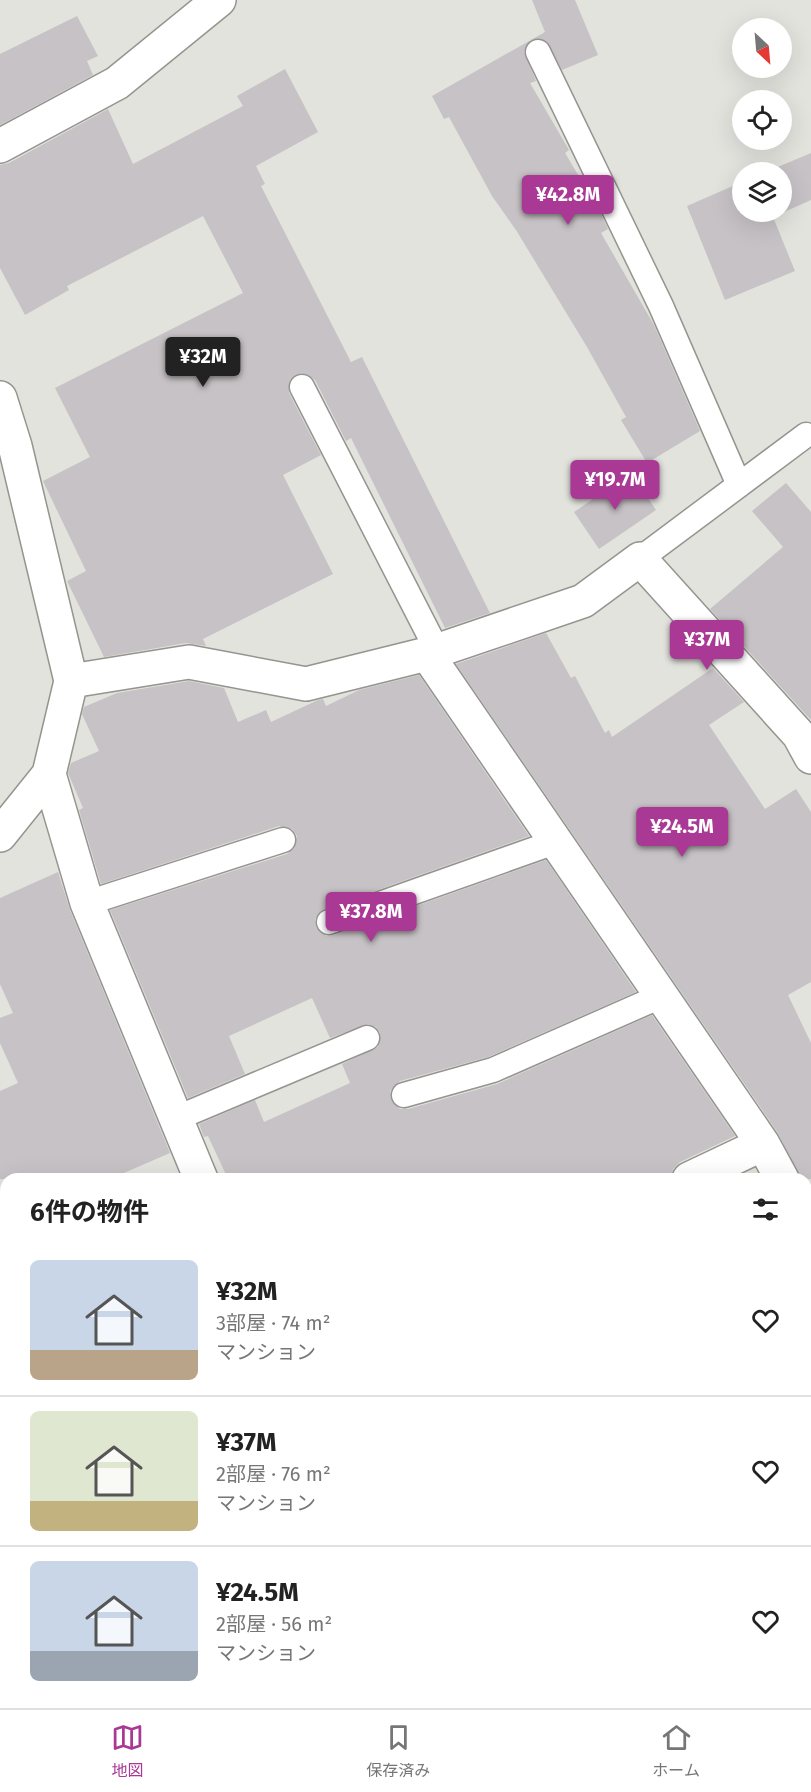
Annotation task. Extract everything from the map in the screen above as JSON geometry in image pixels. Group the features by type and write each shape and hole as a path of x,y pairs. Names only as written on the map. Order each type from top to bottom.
{"street":[{"path":"0,146 117,83 219,0"},
{"path":"0,398 15,446 71,681 49,774 0,835"},
{"path":"71,681 189,662 306,684 432,652 583,601 640,559 799,735 811,757"},
{"path":"432,652 555,842 763,1144 779,1173"},
{"path":"49,774 87,903 177,1118 195,1173"},
{"path":"702,1173 763,1144"}],"lane":[{"path":"538,52 662,306 739,485"},
{"path":"302,387 432,652"},
{"path":"640,559 806,435"},
{"path":"87,903 283,840"},
{"path":"329,922 555,842"},
{"path":"404,1095 493,1070 661,996"},
{"path":"177,1118 367,1038"}],"building":[{"path":"532,0 575,0 598,55 562,70 545,40 532,39 545,32"},
{"path":"77,16 98,56 87,61 93,75 0,125 0,54"},
{"path":"530,40 524,52 536,81 530,83 569,150 565,153 598,208 608,229 601,233 654,325 700,431 647,463 621,420 626,417 587,347 516,230 492,196 449,117 444,119 432,96"},
{"path":"285,69 318,132 256,166 265,184 261,186 351,362 362,357 490,613 445,628 351,438 346,441 315,380 302,373 290,380 289,393 321,455 283,475 333,574 203,639 206,646 186,643 104,657 67,581 86,571 43,481 90,457 55,388 243,293 203,216 67,286 69,290 25,315 0,268 0,165 9,163 108,109 133,164 243,106 237,96"},
{"path":"811,153 811,200 792,208 792,162 790,162"},
{"path":"732,186 732,222 775,222 795,271 725,300 687,206"},
{"path":"631,473 656,510 599,549 574,512"},
{"path":"786,483 811,512 811,720 710,609 783,547 752,511"},
{"path":"546,633 571,678 575,676 605,733 609,730 612,737 713,668 744,702 709,725 765,809 796,789 811,812 811,982 788,995 811,1043 811,1173 798,1173 778,1133 456,664"},
{"path":"419,675 529,836 324,909 315,919 316,927 326,936 334,935 546,860 636,992 488,1057 400,1081 390,1091 391,1099 400,1109 408,1109 497,1084 652,1015 735,1136 680,1162 672,1173 225,1173 208,1136 204,1137 199,1124 255,1100 264,1122 350,1083 342,1064 378,1047 380,1033 376,1027 368,1024 330,1038 312,998 229,1036 245,1074 188,1098 110,910 287,854 294,849 297,836 292,829 279,826 101,884 79,810 83,808 68,773 71,763 99,751 82,714 84,707 117,693 189,681 224,688 238,722 266,710 271,722 318,700 323,699 326,706 359,690"},
{"path":"58,872 70,910 170,1153 124,1173 0,1173 0,1091 18,1083 0,1043 0,1018 13,1013 0,984 0,898"}]}
